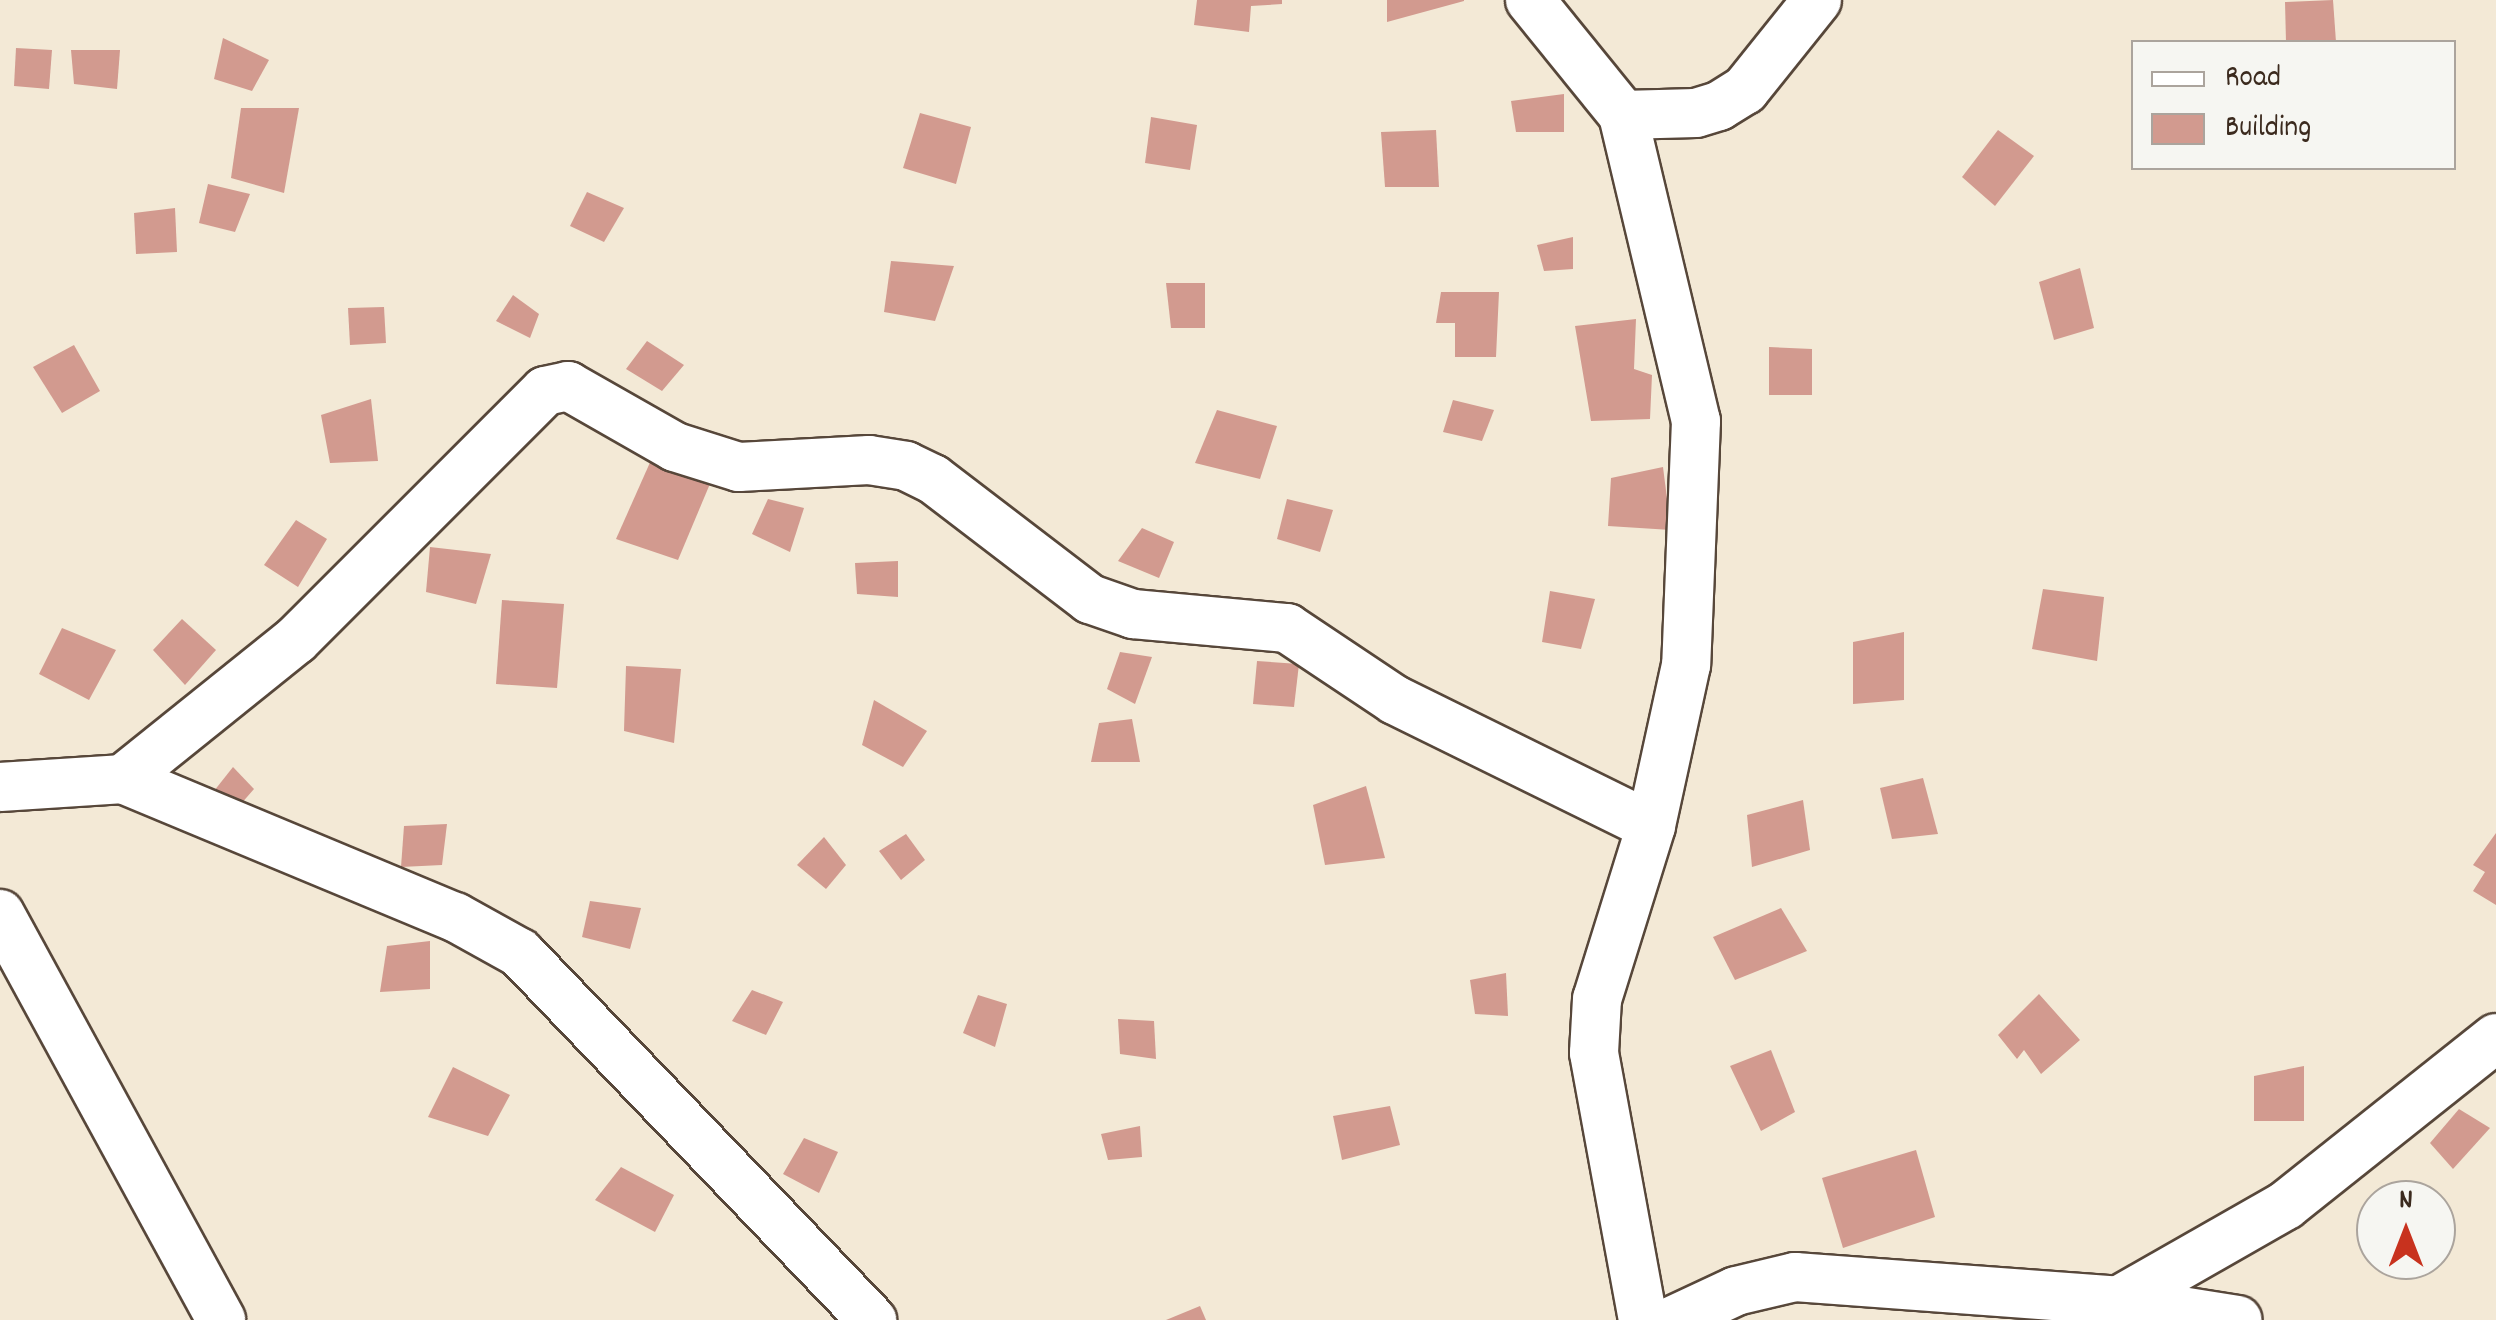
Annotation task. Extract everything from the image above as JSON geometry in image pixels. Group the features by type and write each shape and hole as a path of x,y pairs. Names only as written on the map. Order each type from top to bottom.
{"street":[{"path":"1530,0 1623,114 1696,421 1686,664 1651,826 1604,963 1594,1053 1643,1320"},
{"path":"1623,114 1696,113 1719,106 1745,90 1817,0"},
{"path":"123,779 296,640 545,391 568,386 675,448 739,467 868,460 906,466 933,479 1090,599 1133,614 1287,628 1396,700 1651,826"},
{"path":"0,787 123,779 454,917 520,953 872,1320"},
{"path":"0,914 222,1320"},
{"path":"2118,1301 2286,1205 2496,1038"},
{"path":"1674,1320 1736,1291 1795,1277 2118,1301 2238,1320"}],"building":[{"path":"1197,0 1282,0 1282,4 1251,6 1249,32 1194,25"},
{"path":"1387,0 1464,0 1464,1 1387,22"},
{"path":"2333,0 2336,40 2286,40 2285,2"},
{"path":"223,38 269,60 252,91 214,79"},
{"path":"16,48 52,50 49,89 14,86"},
{"path":"71,50 120,50 117,89 74,84"},
{"path":"1564,94 1564,132 1516,132 1511,101"},
{"path":"241,108 299,108 284,193 231,178"},
{"path":"920,113 971,127 956,184 903,168"},
{"path":"1151,117 1197,125 1190,170 1145,163"},
{"path":"1436,130 1439,187 1385,187 1381,132"},
{"path":"1998,130 2034,156 1995,206 1962,177"},
{"path":"208,184 250,194 235,232 199,223"},
{"path":"587,192 624,208 604,242 570,226"},
{"path":"175,208 177,252 136,254 134,213"},
{"path":"1573,237 1573,269 1544,271 1537,245"},
{"path":"891,261 954,266 935,321 884,312"},
{"path":"2080,268 2094,328 2054,340 2039,282"},
{"path":"1166,283 1205,283 1205,328 1171,328"},
{"path":"1441,292 1499,292 1496,357 1455,357 1455,323 1436,323"},
{"path":"513,295 539,314 530,338 496,321"},
{"path":"384,307 386,343 350,345 348,308"},
{"path":"1636,319 1634,369 1652,375 1650,419 1591,421 1575,326"},
{"path":"647,341 684,365 662,391 626,369"},
{"path":"74,345 100,391 62,413 33,367"},
{"path":"1769,347 1812,349 1812,395 1769,395"},
{"path":"371,399 378,461 330,463 321,415"},
{"path":"1453,400 1494,410 1482,441 1443,432"},
{"path":"1217,410 1277,426 1260,479 1195,463"},
{"path":"652,458 712,479 678,560 616,539"},
{"path":"1663,467 1671,530 1608,526 1611,478"},
{"path":"768,499 804,508 790,552 752,534"},
{"path":"1287,499 1333,510 1320,552 1277,539"},
{"path":"296,520 327,539 298,587 264,565"},
{"path":"1142,528 1174,542 1159,578 1118,561"},
{"path":"430,547 491,554 476,604 426,592"},
{"path":"898,561 898,597 857,594 855,563"},
{"path":"2043,589 2104,597 2097,661 2032,649"},
{"path":"1550,591 1595,599 1581,649 1542,642"},
{"path":"502,600 564,604 557,688 496,684"},
{"path":"182,619 216,650 185,685 153,650"},
{"path":"62,628 116,650 89,700 39,674"},
{"path":"1904,632 1904,700 1853,704 1853,642"},
{"path":"1120,652 1152,657 1135,704 1107,689"},
{"path":"1257,661 1299,664 1294,707 1253,704"},
{"path":"626,666 681,669 674,743 624,731"},
{"path":"874,700 927,731 903,767 862,745"},
{"path":"1132,719 1140,762 1091,762 1099,723"},
{"path":"233,767 254,789 233,813 214,791"},
{"path":"1923,778 1938,834 1892,839 1880,788"},
{"path":"1366,786 1385,858 1325,865 1313,805"},
{"path":"1803,800 1810,850 1752,867 1747,815"},
{"path":"447,824 442,865 401,867 404,826"},
{"path":"2496,833 2496,905 2473,891 2485,872 2473,865"},
{"path":"906,834 925,860 901,880 879,851"},
{"path":"824,837 846,865 826,889 797,865"},
{"path":"590,901 641,908 630,949 582,937"},
{"path":"1781,908 1807,951 1735,980 1713,937"},
{"path":"430,941 430,989 380,992 387,946"},
{"path":"1506,973 1508,1016 1475,1014 1470,980"},
{"path":"752,990 783,1002 766,1035 732,1021"},
{"path":"2039,994 2080,1040 2041,1074 2024,1050 2017,1059 1998,1035"},
{"path":"978,995 1007,1004 995,1047 963,1033"},
{"path":"1118,1019 1154,1021 1156,1059 1120,1054"},
{"path":"1771,1050 1795,1112 1761,1131 1730,1066"},
{"path":"2304,1066 2304,1121 2254,1121 2254,1076"},
{"path":"453,1067 510,1095 488,1136 428,1117"},
{"path":"1390,1106 1400,1145 1342,1160 1333,1116"},
{"path":"2459,1109 2490,1128 2453,1169 2430,1143"},
{"path":"1140,1126 1142,1157 1108,1160 1101,1134"},
{"path":"804,1138 838,1152 819,1193 783,1174"},
{"path":"1916,1150 1935,1217 1843,1248 1822,1178"},
{"path":"621,1167 674,1195 655,1232 595,1200"},
{"path":"1200,1306 1206,1320 1166,1320"}]}
